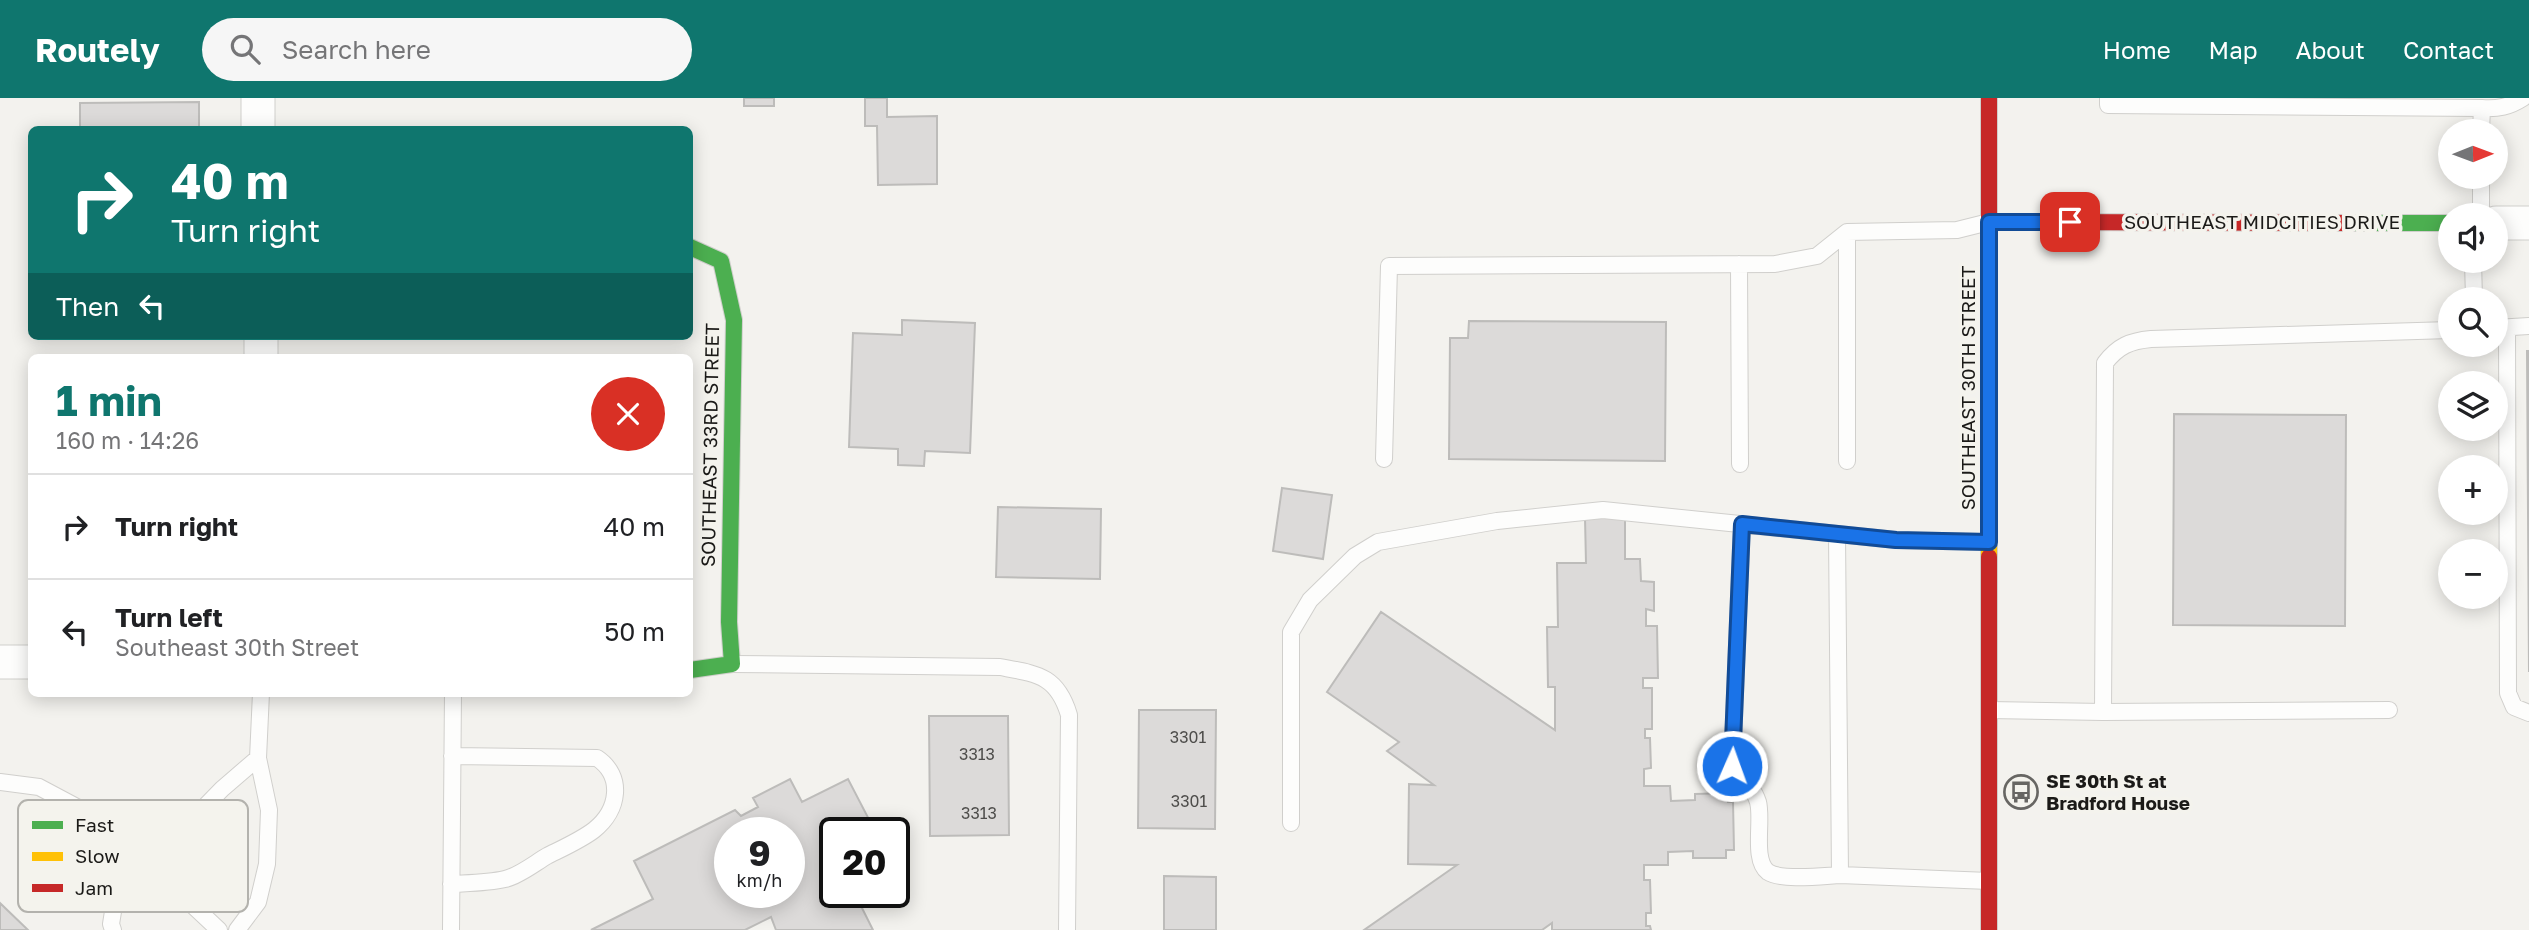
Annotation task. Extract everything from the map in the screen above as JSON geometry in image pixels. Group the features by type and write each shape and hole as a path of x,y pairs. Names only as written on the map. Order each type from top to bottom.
{"street":[{"path":"258,98 258,126"},
{"name":"SOUTHEAST 30TH STREET","path":"1989,98 1989,930"},
{"name":"SOUTHEAST MIDCITIES DRIVE","path":"1989,222 2438,223"},
{"path":"2508,223 2529,223"},
{"name":"SOUTHEAST 33RD STREET","path":"693,248 721,261 734,320 729,622 732,664"},
{"path":"0,662 28,662"},
{"path":"693,670 732,664"}],"lane":[{"path":"2108,98 2108,105 2424,103 2500,109 2523,98"},
{"path":"2482,108 2482,119"},
{"path":"1384,459 1389,266 1775,264 1817,256 1847,232 1957,230 1989,222"},
{"path":"1847,232 1847,461"},
{"path":"1739,264 1740,464"},
{"path":"2508,328 2529,326"},
{"path":"2103,712 2105,363 2115,350 2132,341 2151,339 2438,330"},
{"path":"2502,357 2508,694 2514,706 2529,713"},
{"path":"1290,822 1291,632 1310,600 1355,556 1378,542 1497,521 1604,510 1896,540 1989,542"},
{"path":"1742,524 1732,766 1746,781 1758,802 1760,862 1768,872 1783,876 1840,875 1989,881"},
{"path":"1837,534 1840,875"},
{"path":"732,664 1000,667 1049,680 1063,698 1069,715 1067,930"},
{"path":"237,930 258,902 267,864 269,810 258,758 261,697"},
{"path":"451,930 453,697"},
{"path":"1989,710 2389,710"},
{"path":"451,884 506,879 594,830 608,816 614,802 616,786 613,774 597,758 452,756"},
{"path":"211,800 258,758"},
{"path":"0,782 39,787 63,800"},
{"path":"113,912 113,930"},
{"path":"199,912 219,930"}],"building":[{"path":"744,98 774,98 774,106 744,106"},
{"path":"865,98 887,98 887,117 937,116 937,184 878,185 877,126 865,126"},
{"path":"199,102 199,126 80,126 80,103"},
{"path":"902,320 975,323 970,453 925,451 924,466 898,465 898,449 849,447 853,333 902,335"},
{"path":"1469,321 1666,322 1665,461 1449,459 1450,338 1468,338"},
{"path":"2527,351 2529,351 2529,672"},
{"path":"2174,414 2346,415 2345,626 2173,625"},
{"path":"1282,488 1332,495 1323,559 1273,551"},
{"path":"998,507 1101,509 1100,579 996,577"},
{"path":"1585,518 1625,518 1625,559 1640,559 1641,581 1654,582 1654,611 1646,609 1646,626 1657,626 1658,678 1643,678 1643,688 1652,688 1652,729 1645,729 1645,738 1650,738 1651,768 1644,769 1644,786 1670,786 1671,801 1695,800 1695,794 1728,793 1728,802 1733,802 1734,850 1726,850 1726,858 1693,858 1693,851 1668,852 1668,865 1644,865 1644,880 1650,880 1651,913 1646,913 1646,926 1650,926 1651,930 1552,930 1552,923 1542,930 1364,930 1457,865 1408,864 1409,784 1434,785 1387,751 1399,742 1327,692 1381,612 1555,730 1555,687 1548,687 1547,627 1558,627 1557,563 1586,563"},
{"path":"1139,710 1216,710 1215,829 1138,828"},
{"path":"929,716 1008,716 1009,835 930,836"},
{"path":"790,779 802,802 848,779 868,817 819,817 819,908 862,908 873,930 776,930 771,917 745,930 591,930 653,899 634,861 714,821 714,908 805,908 805,817 721,817 735,810 741,816 758,807 753,798"},
{"path":"1164,876 1216,877 1216,930 1164,930"},
{"path":"0,903 28,930 0,930"}],"traffic: fast":[{"path":"2350,223 2438,223"},
{"path":"693,248 721,261 734,320 729,622 732,664 693,670"}],"traffic: slow":[{"path":"1989,220 1989,557"}],"traffic: jam":[{"path":"1989,98 1989,220"},
{"path":"1989,222 2350,223"},
{"path":"1989,557 1989,930"}],"place":[{"name":"SE 30th St at Bradford House","path":"2021,792"}],"route":[{"path":"1732,766 1742,524 1896,540 1989,542 1989,222 2070,222"}]}
